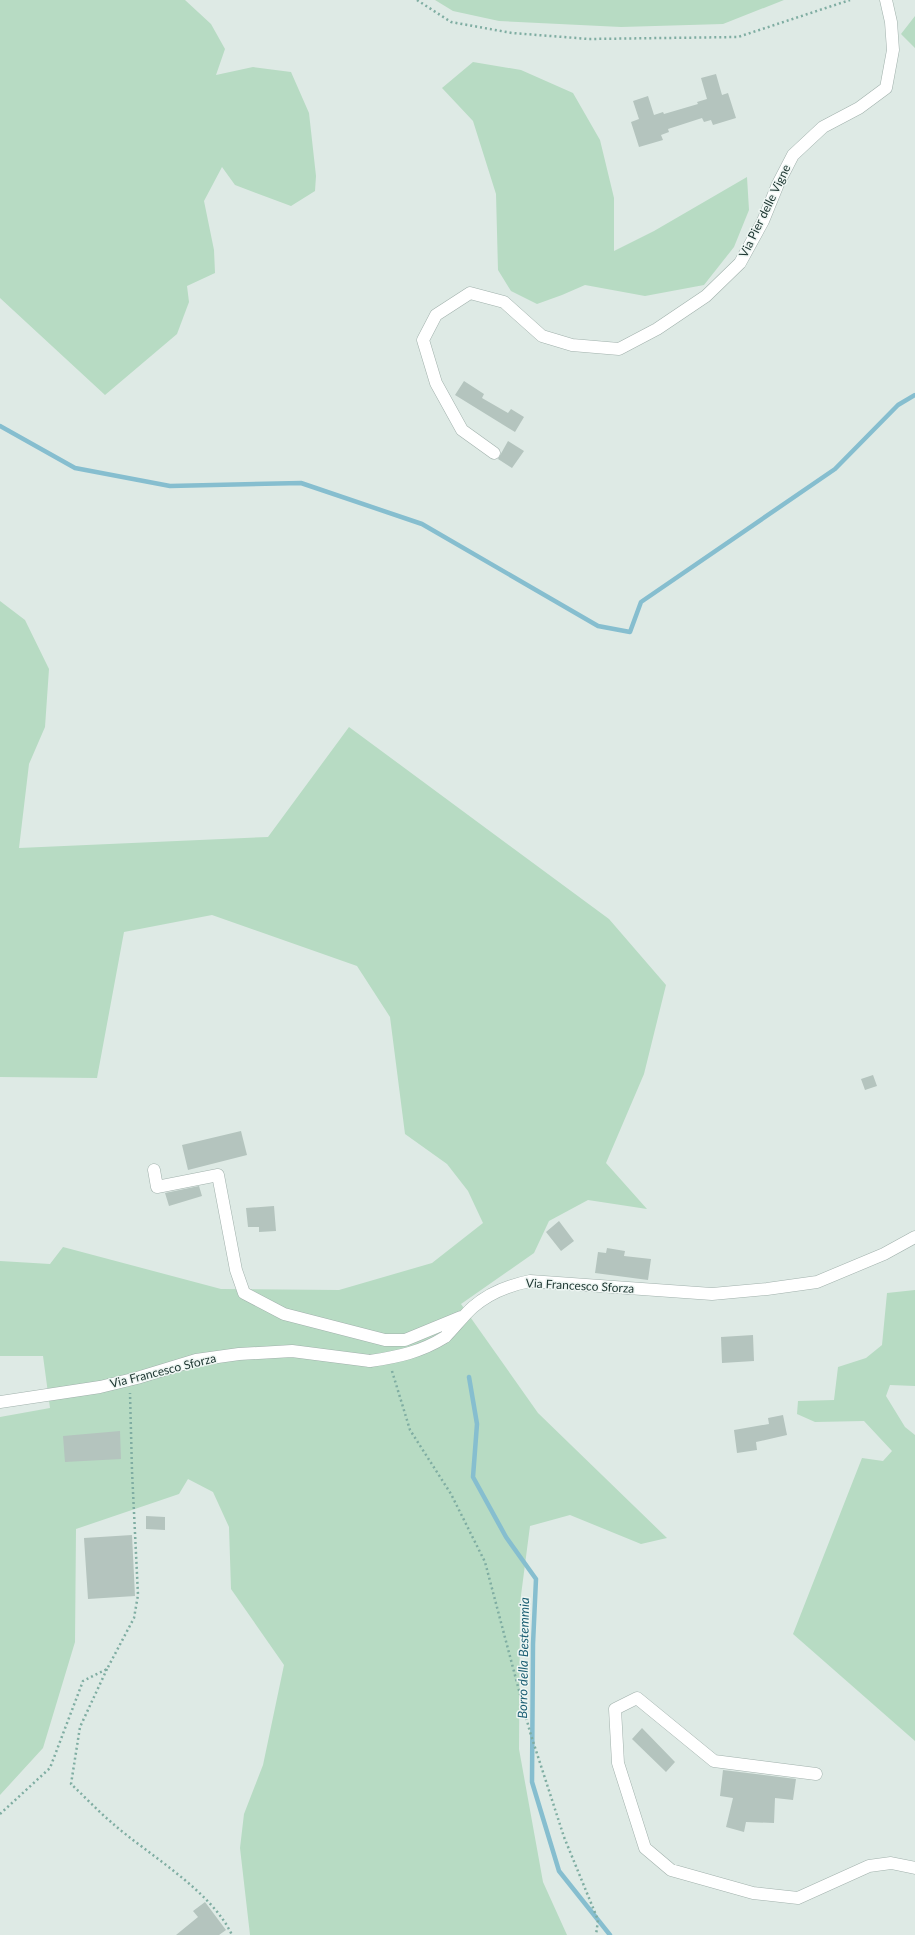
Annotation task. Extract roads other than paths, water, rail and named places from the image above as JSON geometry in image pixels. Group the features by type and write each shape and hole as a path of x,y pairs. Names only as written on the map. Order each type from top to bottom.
{"street":[{"name":"Via Pier delle Vigne","path":"494,453 462,430 436,383 423,340 436,315 470,293 504,302 542,336 572,346 619,349 657,328 706,296 740,263 763,221 778,184 793,155 823,127 859,108 886,88 893,50 891,22 886,0"},
{"path":"154,1170 157,1187 218,1175 236,1270 244,1293 284,1314 385,1340 405,1340 433,1330 466,1315"},
{"name":"Via Francesco Sforza","path":"0,1402 130,1380 196,1360 238,1354 292,1351 370,1361 399,1357 445,1337 473,1307 491,1294 514,1284 530,1281 712,1294 768,1289 817,1282 884,1254 915,1237"},
{"path":"816,1774 714,1762 637,1698 616,1709 618,1763 645,1848 671,1870 752,1893 798,1898 869,1866 891,1863 915,1868"}],"waterway":[{"path":"0,426 75,468 170,486 301,483 422,524 598,626 630,632 641,602 835,469 898,405 915,395"},
{"name":"Borro della Bestemmia","path":"469,1377 477,1424 473,1477 506,1537 536,1579 533,1644 532,1782 559,1871 610,1935"}]}
